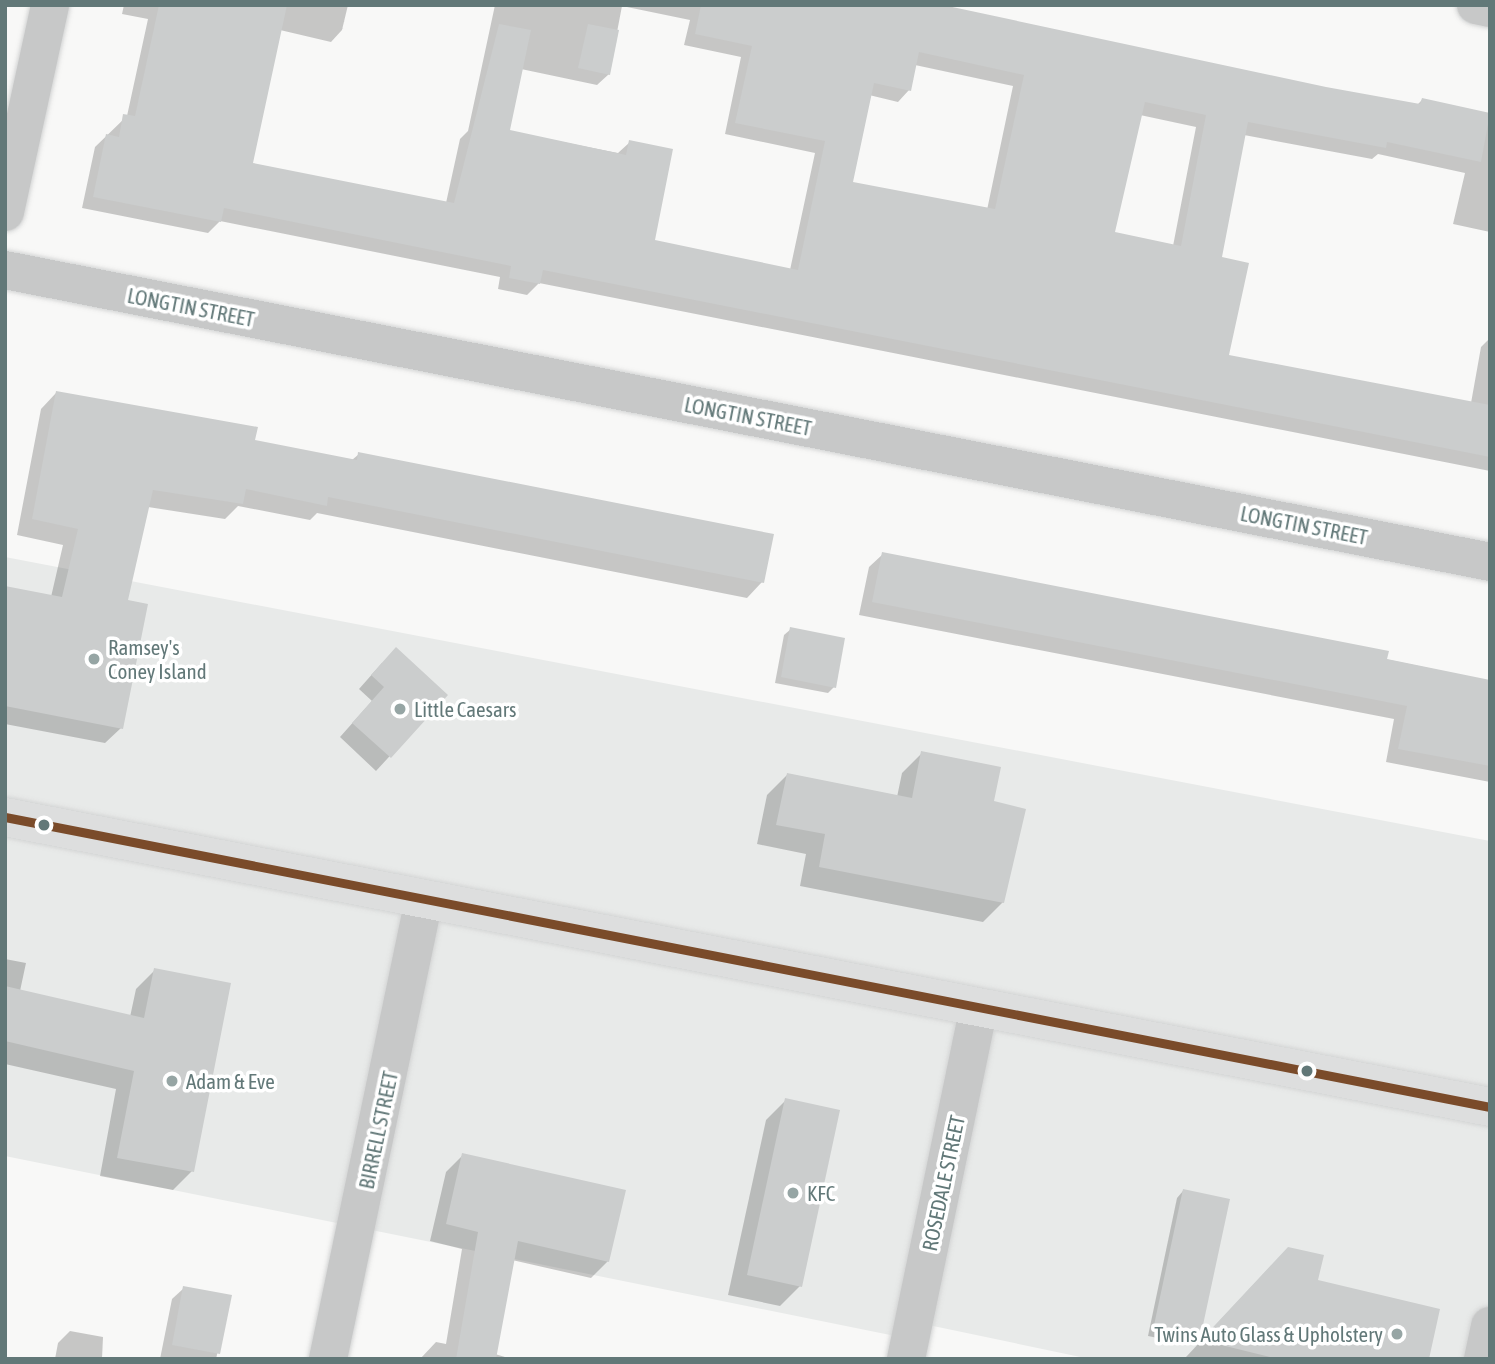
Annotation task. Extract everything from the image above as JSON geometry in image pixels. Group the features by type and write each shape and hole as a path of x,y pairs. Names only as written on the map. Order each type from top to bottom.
{"main road":[{"path":"5,817 1490,1107"}],"street":[{"path":"5,212 50,5"},
{"path":"1476,5 1490,8"},
{"name":"LONGTIN STREET","path":"5,270 1490,562"},
{"name":"BIRRELL STREET","path":"328,1359 424,900"},
{"name":"ROSEDALE STREET","path":"906,1359 979,1008"},
{"path":"1483,1359 1490,1326"}],"shaded area":[{"path":"5,557 1490,841 1490,1359 1090,1359 914,1322 910,1339 5,1156"}],"building":[{"path":"159,5 287,5 253,163 454,203 499,24 531,30 510,130 626,155 629,140 673,149 655,240 798,270 825,141 735,123 752,46 695,34 701,5 943,5 1326,87 1420,104 1422,98 1490,113 1481,162 1387,142 1386,148 1248,122 1222,257 1249,263 1229,355 1490,405 1490,457 543,270 540,284 509,278 511,266 224,208 221,222 93,197 106,134 119,137 123,114 135,116","holes":["919,52 1024,75 995,209 853,182 874,83 911,91","1145,102 1206,115 1181,246 1115,232"]},
{"path":"588,24 619,30 610,75 578,68"},
{"path":"56,391 258,427 255,440 357,460 358,452 774,534 764,583 328,497 327,506 246,489 243,504 153,490 128,600 148,604 123,729 5,706 5,586 62,597 78,529 32,519"},
{"path":"882,552 1389,651 1387,659 1490,680 1490,766 1398,749 1407,706 872,602"},
{"path":"790,627 845,638 836,688 781,677"},
{"name":"Little Caesars","path":"396,647 448,695 391,758 352,723 384,687 371,675"},
{"path":"921,751 1001,767 994,801 1026,809 1004,903 819,867 825,834 776,825 787,773 912,798"},
{"name":"Adam & Eve","path":"154,968 231,983 194,1172 117,1158 134,1071 5,1041 5,986 144,1018"},
{"name":"KFC","path":"785,1098 840,1110 802,1287 747,1275"},
{"path":"462,1153 626,1190 609,1262 518,1241 496,1359 456,1359 478,1232 446,1224"},
{"path":"1183,1189 1230,1199 1200,1339 1153,1330"},
{"path":"1288,1247 1324,1255 1318,1280 1440,1309 1429,1359 1278,1359 1201,1340"},
{"path":"183,1286 232,1295 220,1354 172,1345"}],"transit line":[{"path":"5,817 1490,1107"}],"place":[{"name":"Ramsey's Coney Island","path":"94,659"},
{"name":"Little Caesars","path":"400,709"},
{"name":"Adam & Eve","path":"172,1081"},
{"name":"KFC","path":"793,1193"},
{"name":"Twins Auto Glass & Upholstery","path":"1397,1334"}]}
